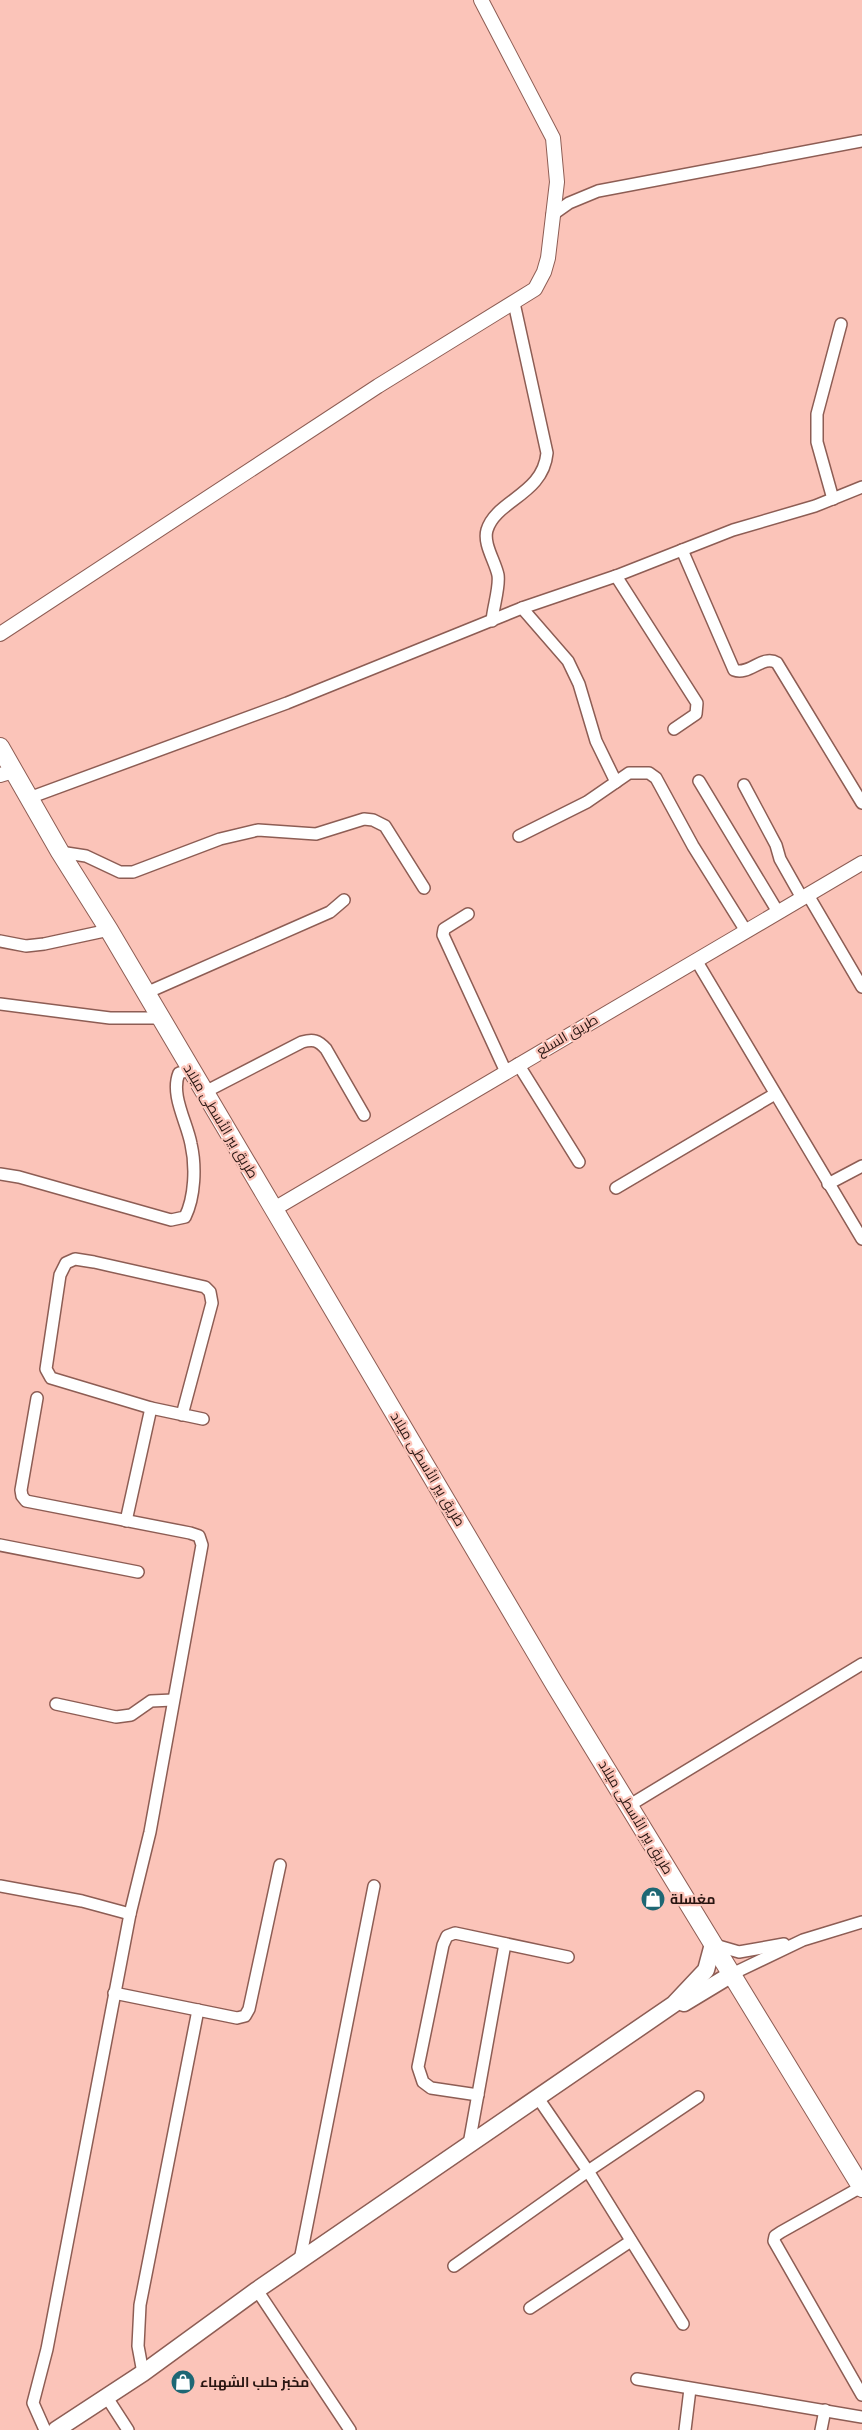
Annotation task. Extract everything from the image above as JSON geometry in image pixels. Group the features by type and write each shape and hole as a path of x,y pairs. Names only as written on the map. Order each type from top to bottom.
{"main road":[{"name":"طريق بير الأسطى ميلاد","path":"0,747 7,773 29,798 109,930 550,1677 862,2187"},
{"path":"56,2430 143,2373 300,2260 674,2004 706,1970 713,1944"},
{"path":"674,2004 682,2004 732,1974"}],"street":[{"path":"0,634 378,386 535,289 544,272 557,182 553,138 481,0"},
{"path":"552,215 569,203 598,191 862,141"},
{"path":"492,620 498,575 488,543 487,530 495,518 538,480 546,466 547,453 514,303"},
{"path":"833,499 817,442 817,414 841,324"},
{"path":"29,798 286,703 522,608 616,576 733,530 833,499 862,487"},
{"path":"682,550 734,670 743,671 768,660 777,663 862,803"},
{"path":"616,576 697,703 696,714 674,729"},
{"path":"522,608 568,661 579,684 596,741 616,782"},
{"path":"519,836 587,802 629,773 649,772 656,778 693,846 746,931"},
{"path":"699,781 778,912"},
{"path":"744,785 776,845 780,859 862,988"},
{"path":"60,852 86,856 120,872 133,872 220,839 258,830 316,834 364,819 385,826 424,888"},
{"name":"طريق السلع","path":"274,1209 862,863"},
{"path":"146,993 330,912 344,900"},
{"path":"468,914 444,929 443,935 512,1068 579,1162"},
{"path":"0,941 26,946 109,930"},
{"path":"696,960 828,1184 862,1238"},
{"path":"0,1004 110,1018 160,1018"},
{"path":"205,1092 302,1042 312,1039 320,1042 326,1048 364,1114"},
{"path":"0,1174 19,1177 171,1220 185,1217 188,1211 194,1178 192,1146 176,1090 176,1080 179,1073 191,1070"},
{"path":"616,1188 775,1094"},
{"path":"828,1184 862,1166"},
{"path":"182,1415 212,1303 210,1292 205,1287 75,1258 66,1262 60,1275 46,1369 48,1375 57,1382 151,1408 203,1420"},
{"path":"37,1398 22,1496 32,1502 190,1533 199,1536 202,1545 150,1832 130,1914 114,1993 46,2357 33,2403 45,2430"},
{"path":"126,1521 151,1408"},
{"path":"0,1546 138,1572"},
{"path":"630,1805 862,1664"},
{"path":"56,1704 116,1717 131,1716 151,1700 173,1700"},
{"path":"114,1993 237,2018 245,2016 249,2009 280,1865"},
{"path":"0,1886 82,1901 130,1914"},
{"path":"300,2260 374,1886"},
{"path":"713,1944 727,1950 739,1952 803,1940 862,1922"},
{"path":"478,2095 431,2088 423,2082 418,2067 443,1945 447,1936 455,1934 568,1957"},
{"path":"732,1974 803,1940"},
{"path":"469,2144 505,1944"},
{"path":"143,2373 138,2346 140,2305 198,2010"},
{"path":"454,2266 588,2171 698,2097"},
{"path":"538,2098 588,2171 683,2324"},
{"path":"862,2187 781,2232 775,2236 774,2241 862,2394"},
{"path":"530,2308 631,2241"},
{"path":"257,2290 350,2430"},
{"path":"638,2379 862,2417"},
{"path":"685,2430 690,2389"},
{"path":"106,2396 128,2430"},
{"path":"821,2430 825,2410"}],"place":[{"name":"مغسلة","path":"653,1899"},
{"name":"مخبز حلب الشهباء","path":"183,2382"}]}
